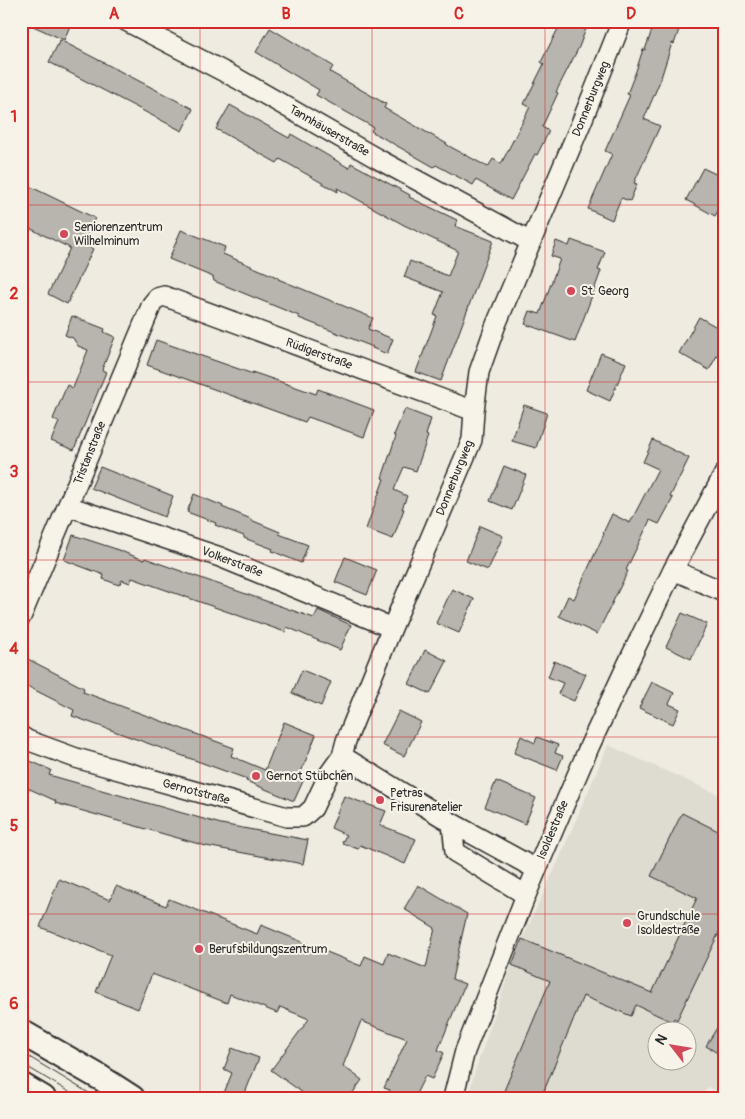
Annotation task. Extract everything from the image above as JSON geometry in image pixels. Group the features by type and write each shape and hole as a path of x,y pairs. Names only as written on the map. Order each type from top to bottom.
{"main road":[{"path":"21,1032 102,1078 132,1098"},
{"path":"21,1085 43,1098"}],"street":[{"name":"Tannhäuserstraße","path":"126,21 238,79 376,158 531,242"},
{"name":"Donnerburgweg","path":"342,756 346,741 392,628 472,440 479,372 495,327 622,21"},
{"name":"Rüdigerstraße","path":"164,296 474,411"},
{"name":"Tristanstraße","path":"21,617 152,304 157,298 164,296"},
{"name":"Isoldestraße","path":"453,1098 465,1051 536,869 594,737 673,570 724,474"},
{"name":"Volkerstraße","path":"68,506 220,556 392,628"},
{"path":"673,570 724,592"},
{"name":"Gernotstraße","path":"21,736 26,740 76,758 128,774 287,817 303,817 313,808 329,774 342,756"},
{"path":"342,756 452,823 536,869"},
{"path":"452,823 455,852 526,895"}],"shaded area":[{"name":"Grundschule Isoldestraße","path":"608,745 724,797 724,1095 708,1087 701,1098 468,1098 473,1077 523,937 557,864"}],"building":[{"path":"22,21 72,21 64,40"},
{"path":"562,21 589,21 542,127 549,131 511,200 476,180 473,185 436,165 434,167 371,131 373,127 316,95 319,90 256,52 270,28 333,66 330,72 386,104 384,108 488,167 493,159 501,164 530,107 524,104 544,64 541,62"},
{"path":"655,21 682,21 644,119 660,126 634,183 637,184 630,201 621,198 612,220 588,209 612,154 605,151 630,95 627,94"},
{"path":"60,40 193,109 182,131 49,62"},
{"path":"230,105 289,138 291,134 349,168 351,163 410,195 409,197 457,220 455,226 493,241 441,381 416,372 437,316 434,315 443,292 404,277 410,261 448,276 458,251 404,225 337,188 338,192 280,159 277,163 216,129"},
{"path":"703,168 724,178 724,199 715,216 686,200"},
{"name":"Seniorenzentrum Wilhelminum","path":"21,182 95,218 82,244 93,249 67,304 48,294 70,248 21,224"},
{"path":"181,230 225,247 223,254 373,318 368,329 393,339 387,354 214,281 213,277 169,259"},
{"name":"St. Georg","path":"571,240 605,252 598,270 601,271 575,342 525,324 530,311 540,314 560,259 551,256 556,241 569,246"},
{"path":"72,316 105,329 104,332 115,337 102,370 106,372 74,450 51,441 59,422 53,419 67,385 73,388 88,350 78,346 73,338 65,335"},
{"path":"699,317 724,331 724,343 709,370 679,353"},
{"path":"156,340 316,394 318,389 374,410 364,437 308,417 305,422 147,365"},
{"path":"601,353 626,363 610,401 586,390"},
{"path":"524,405 547,413 536,448 512,441"},
{"path":"405,409 431,419 426,435 428,436 416,471 404,467 394,490 407,496 393,539 366,529 384,479 382,478 396,436 394,435"},
{"path":"653,440 689,458 670,497 673,498 659,524 650,520 626,570 628,571 597,634 559,616 568,596 574,599 612,514 630,523 658,469 643,462"},
{"path":"504,466 526,475 512,510 490,501"},
{"path":"100,467 173,496 165,517 91,488"},
{"path":"194,494 280,532 279,534 308,545 301,563 272,551 273,549 244,538 244,536 215,525 216,523 187,512"},
{"path":"480,526 503,536 488,570 466,561"},
{"path":"73,535 144,560 145,558 314,618 318,610 351,625 340,650 287,627 285,632 132,578 130,583 122,580 119,585 103,579 104,575 64,560"},
{"path":"345,557 377,570 367,595 335,582"},
{"path":"452,589 474,599 459,633 436,623"},
{"path":"682,613 707,624 691,659 666,647"},
{"path":"425,650 447,661 430,694 409,684"},
{"path":"26,658 84,688 83,692 234,748 231,756 265,770 284,722 316,735 299,777 304,779 294,801 246,781 247,779 72,716 74,710 21,683 21,666"},
{"path":"554,661 586,674 574,701 558,694 563,683 548,677"},
{"path":"302,670 331,682 321,706 292,693"},
{"path":"652,682 674,693 669,704 680,709 673,724 639,708"},
{"path":"399,711 421,722 404,756 382,745"},
{"path":"521,736 535,743 537,737 558,745 555,753 563,756 557,770 514,753"},
{"path":"21,757 51,770 49,775 221,824 308,840 303,864 206,846 55,803 56,801 21,785"},
{"path":"496,781 536,798 525,824 485,807"},
{"path":"344,796 386,811 380,825 416,839 405,864 360,845 358,849 342,843 346,835 331,828"},
{"path":"682,813 724,834 724,922 677,1020 674,1018 672,1022 636,1005 631,1016 583,996 541,1098 501,1098 550,981 512,965 522,939 652,993 697,898 651,876"},
{"path":"59,879 110,900 116,886 166,906 169,899 257,934 261,925 361,966 365,956 384,964 388,953 426,968 435,928 404,909 418,885 467,914 452,979 465,984 438,1050 444,1053 432,1079 425,1076 414,1098 387,1098 390,1090 384,1088 407,1039 361,1021 343,1066 362,1080 349,1098 310,1098 271,1070 309,1019 280,1007 277,1013 230,994 227,1003 152,974 138,1009 96,992 111,955 40,927"},
{"path":"724,1016 724,1057 706,1046"},
{"path":"232,1048 259,1058 243,1098 222,1098 232,1073 224,1069"}],"tram line":[{"path":"21,1052 97,1098"},
{"path":"21,1063 79,1098"}],"place":[{"name":"Seniorenzentrum Wilhelminum","path":"64,234"},
{"name":"St. Georg","path":"571,291"},
{"name":"Gernot Stübchen","path":"256,776"},
{"name":"Petras Frisurenatelier","path":"380,800"},
{"name":"Grundschule Isoldestraße","path":"627,923"},
{"name":"Berufsbildungszentrum","path":"199,949"}]}
